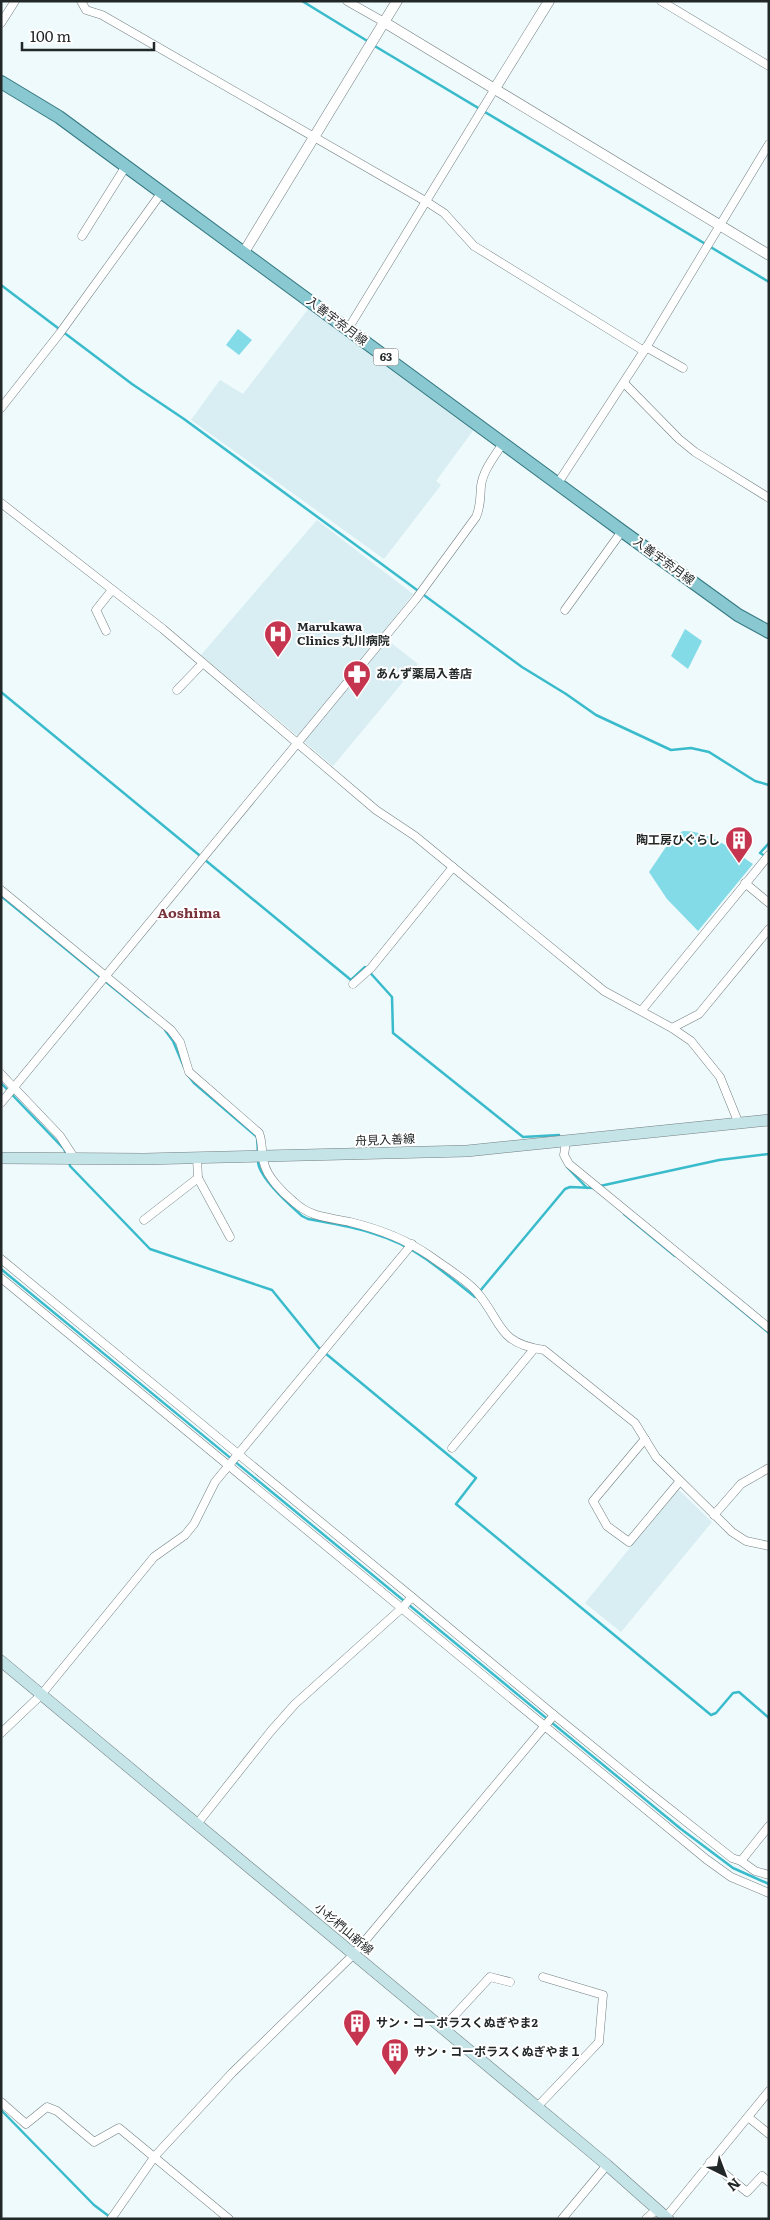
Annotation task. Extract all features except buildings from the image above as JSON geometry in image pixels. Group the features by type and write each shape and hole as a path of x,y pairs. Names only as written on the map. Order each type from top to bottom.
{"main road":[{"name":"入善宇奈月線","path":"1,82 59,117 622,531 738,615 769,632"},
{"name":"舟見入善線","path":"1,1158 197,1158 467,1151 769,1120"},
{"name":"小杉椚山新線","path":"1,1661 607,2165 664,2215"}],"street":[{"path":"1,23 15,1"},
{"path":"81,1 86,10 102,14 427,202 444,213 474,246 645,349 683,368"},
{"path":"347,1 769,255"},
{"path":"244,252 397,1"},
{"path":"348,329 549,1"},
{"path":"661,1 769,66"},
{"path":"558,483 624,383 769,144"},
{"path":"82,236 126,166"},
{"path":"1,408 60,333 162,192"},
{"path":"624,383 689,447 769,498"},
{"path":"1,1103 416,599 476,517 480,507 484,474 503,442"},
{"path":"1,503 203,663 376,810 415,836 604,991 642,1010 691,1041 720,1077 739,1124"},
{"path":"565,610 622,531"},
{"path":"106,631 96,610 112,590"},
{"path":"177,690 203,663"},
{"path":"642,1010 769,855"},
{"path":"352,984 372,968 453,867"},
{"path":"745,883 769,903"},
{"path":"1,890 171,1030 180,1042 188,1072 259,1133 264,1164 270,1176 292,1201 308,1214 350,1222 386,1232 412,1244 475,1291 500,1328 516,1343 544,1350 635,1423 656,1457 714,1515 746,1541 769,1546"},
{"path":"672,1028 699,1014 769,929"},
{"path":"1,1074 60,1136 75,1159"},
{"path":"566,1142 564,1155 569,1164 769,1328"},
{"path":"197,1158 198,1178 230,1237"},
{"path":"144,1220 198,1178"},
{"path":"1,1733 41,1695 154,1557 185,1535 194,1524 215,1482 412,1244"},
{"path":"1,1259 646,1790 732,1858 741,1860 755,1871 769,1875"},
{"path":"1,1278 706,1858 731,1877 769,1893"},
{"path":"452,1448 534,1349"},
{"path":"645,1439 592,1501 606,1526 629,1542 680,1481"},
{"path":"714,1515 741,1484 769,1468"},
{"path":"197,1824 271,1731 295,1704 412,1597"},
{"path":"111,2219 155,2156 232,2073 353,1955 554,1714"},
{"path":"741,1860 769,1826"},
{"path":"442,2028 490,1977 510,1982"},
{"path":"537,2107 599,2042 604,1995 543,1977"},
{"path":"646,2219 664,2215 769,2091"},
{"path":"1,2102 26,2124 47,2107 57,2111 94,2142 119,2128 229,2219"},
{"path":"748,2117 769,2134"},
{"path":"710,2162 747,2192 762,2176 769,2182"},
{"path":"566,2217 607,2165"}],"shaded area":[{"path":"309,308 475,428 436,481 441,485 384,559 191,420 220,380 243,394"},
{"path":"238,329 252,340 239,355 226,345"},
{"path":"317,520 413,594 381,635 418,664 333,766 201,655"},
{"path":"685,629 702,641 688,669 671,656"},
{"path":"683,831 711,837 753,864 698,931 667,899 649,872 672,838"},
{"path":"678,1489 712,1522 621,1632 585,1603"}],"waterway":[{"path":"302,1 369,42"},
{"path":"373,45 769,282"},
{"path":"1,285 132,384 184,419 522,667 596,715 671,750 691,748 709,752 755,781 769,785"},
{"path":"1,692 351,980 365,967 392,997 393,1033 523,1137 559,1135 559,1138"},
{"path":"765,856 760,853 769,843"},
{"path":"1,896 149,1017"},
{"path":"165,1030 173,1041 184,1067"},
{"path":"187,1074 194,1083 257,1137 258,1153"},
{"path":"1,1083 64,1149 67,1156"},
{"path":"600,1186 719,1160 769,1154"},
{"path":"69,1161 70,1166 150,1249 272,1290 319,1348 476,1478 456,1504 711,1715 716,1713 733,1693 739,1692 769,1718"},
{"path":"258,1161 259,1168 269,1183 302,1216 308,1219 370,1232 399,1243 426,1259 475,1297 565,1189 570,1187 594,1188"},
{"path":"567,1167 587,1188"},
{"path":"624,1214 675,1256"},
{"path":"1,1269 681,1829 733,1868 769,1884"},
{"path":"693,1270 769,1333"},
{"path":"1,2110 94,2205 110,2217"}],"place":[{"name":"Marukawa Clinics 丸川病院","path":"278,658"},
{"name":"あんず薬局入善店","path":"357,698"},
{"name":"陶工房ひぐらし","path":"739,864"},
{"name":"サン・コーポラスくぬぎやま2","path":"357,2047"},
{"name":"サン・コーポラスくぬぎやま１","path":"395,2076"}],"district":[{"name":"Aoshima","path":"189,913"}]}
